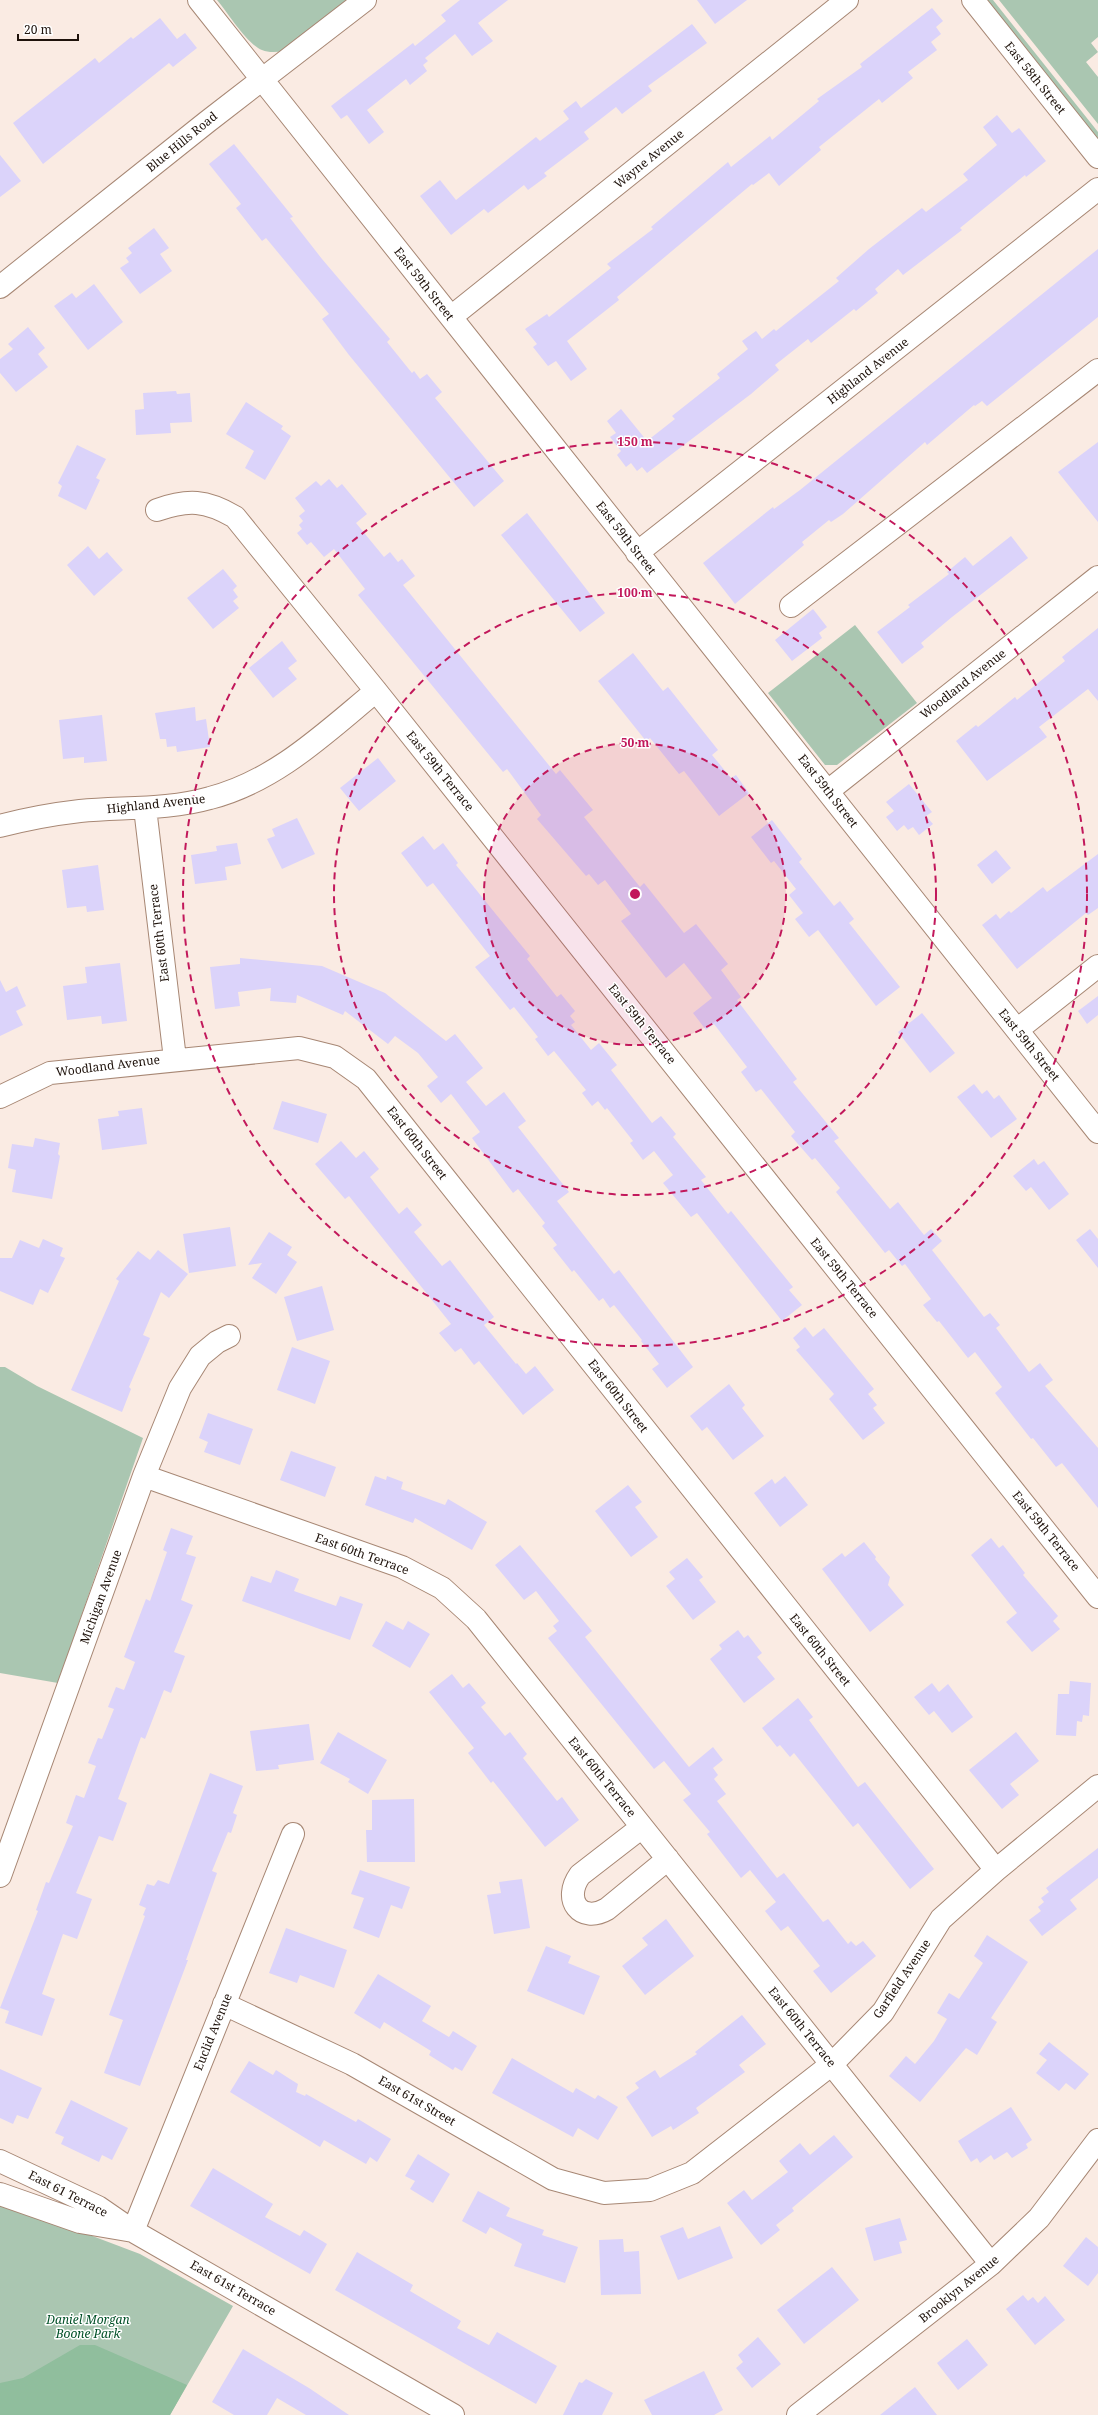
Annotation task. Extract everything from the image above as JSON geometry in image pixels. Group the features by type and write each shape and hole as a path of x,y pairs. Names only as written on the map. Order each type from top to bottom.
{"street":[{"name":"East 59th Street","path":"199,0 1098,1132"},
{"name":"Blue Hills Road","path":"0,287 262,80 366,0"},
{"name":"Wayne Avenue","path":"451,317 847,0"},
{"name":"East 58th Street","path":"973,0 1098,157"},
{"name":"Highland Avenue","path":"638,553 1098,189"},
{"path":"791,606 1098,370"},
{"name":"East 59th Terrace","path":"157,510 179,503 201,502 221,509 235,517 376,691 1098,1597"},
{"name":"Woodland Avenue","path":"828,791 1098,577"},
{"name":"Highland Avenue","path":"0,826 80,811 145,808 210,798 262,778 298,756 376,691"},
{"name":"East 60th Terrace","path":"145,808 174,1059"},
{"path":"1017,1030 1098,966"},
{"name":"East 60th Street","path":"174,1059 299,1048 335,1057 366,1079 996,1870"},
{"name":"Woodland Avenue","path":"0,1097 50,1073 174,1059"},
{"name":"Michigan Avenue","path":"0,1876 144,1476 180,1388 200,1356 217,1342 229,1336"},
{"name":"East 60th Terrace","path":"144,1476 402,1567 442,1588 476,1619 642,1827 580,1875 573,1885 571,1894 576,1906 585,1913 597,1914 607,1909 668,1859 991,2264"},
{"name":"Garfield Avenue","path":"611,2193 650,2190 692,2173 832,2064 883,2012 941,1919 996,1870 1098,1786"},
{"path":"642,1827 668,1859"},
{"name":"Euclid Avenue","path":"133,2231 293,1834"},
{"name":"East 61st Street","path":"224,2004 352,2064 553,2179 611,2193"},
{"name":"Brooklyn Avenue","path":"798,2415 991,2264 1039,2218 1098,2140"},
{"name":"East 61 Terrace","path":"0,2161 98,2208 133,2231"},
{"name":"East 61st Terrace","path":"0,2194 80,2222 133,2231 453,2415"}],"green space":[{"path":"217,0 351,0 284,51 267,52 256,47 250,41"},
{"path":"986,0 993,0 1098,132 1098,141"},
{"path":"999,0 1098,0 1098,37 1091,43 1098,52 1086,62 1098,77 1098,124"},
{"path":"855,625 917,703 837,765 825,765 768,693"},
{"path":"0,1367 5,1367 37,1386 143,1438 58,1683 0,1673"},
{"name":"Daniel Morgan Boone Park","path":"0,2201 140,2254 233,2306 170,2415 0,2415"},
{"path":"80,2345 95,2345 187,2385 170,2415 0,2415 0,2383 23,2378"}],"building":[{"path":"460,0 508,0 478,23 493,41 472,56 455,34 425,58 428,61 423,65 427,71 410,85 406,79 367,110 384,132 369,144 347,115 341,119 331,106 413,43 415,46 446,21 441,15"},
{"path":"697,0 747,0 715,24"},
{"path":"932,8 943,21 936,27 941,34 931,42 937,50 908,72 913,78 882,103 879,99 819,147 821,150 779,186 769,173 753,185 752,184 617,297 619,300 567,341 587,369 571,381 556,361 548,366 533,347 537,344 525,329 547,314 549,317 611,268 607,264 653,229 651,227 728,162 731,167 770,136 772,140 819,101 817,99 862,67 860,64"},
{"path":"160,18 177,39 185,33 197,48 173,67 169,63 43,164 13,123 95,58 99,63 131,37 133,39"},
{"path":"692,24 707,43 648,86 652,91 622,114 616,107 584,132 589,139 544,173 547,176 528,190 524,185 488,213 484,209 451,235 420,196 440,180 456,200 536,137 540,141 569,119 563,111 576,101 581,108"},
{"path":"997,115 1012,133 1019,128 1046,161 1026,177 1025,175 960,228 962,230 903,275 898,269 875,289 878,293 856,311 854,309 811,343 808,339 775,365 779,370 751,394 647,473 642,467 637,471 631,463 626,467 617,455 621,451 610,437 616,433 607,421 621,409 647,441 675,419 672,416 720,378 717,374 748,349 742,341 756,331 762,339 774,329 776,331 839,281 836,278 869,249 922,208 926,212 968,180 963,174 997,145 983,127"},
{"path":"234,144 293,217 290,218 322,259 390,339 387,342 412,373 414,371 420,379 427,374 442,392 435,398 504,481 474,507 349,355 322,319 329,314 266,238 262,241 236,208 241,204 209,164"},
{"path":"0,155 21,181 0,197"},
{"path":"154,228 169,248 160,254 172,271 140,294 120,268 129,262 126,258 132,253 128,248"},
{"path":"1098,249 1098,317 987,406 982,401 975,406 974,405 927,445 925,442 843,514 831,522 829,520 802,542 804,545 735,604 703,563 773,507 774,509 800,490"},
{"path":"94,284 123,322 88,350 54,306 72,293 76,298"},
{"path":"28,327 45,348 38,354 48,367 16,392 0,373 0,359 13,349 8,344"},
{"path":"176,391 177,394 190,393 192,422 170,423 171,433 136,435 135,410 144,409 143,393"},
{"path":"246,402 283,426 281,429 291,436 265,480 245,468 254,451 226,434"},
{"path":"1098,442 1098,522 1058,472"},
{"path":"77,445 106,459 96,478 100,480 86,510 58,496 62,486 58,483"},
{"path":"329,479 337,488 342,484 367,514 356,523 384,557 390,552 398,562 402,559 415,576 403,585 556,774 560,770 593,810 584,817 640,887 644,883 684,933 696,924 728,964 721,970 741,997 737,1000 797,1079 793,1082 839,1138 834,1141 890,1209 898,1202 924,1235 931,1229 942,1241 932,1250 984,1317 990,1313 1000,1325 996,1328 1029,1372 1040,1363 1053,1380 1045,1386 1098,1448 1098,1508 1062,1463 1056,1467 1033,1438 1031,1439 995,1393 1002,1387 975,1352 968,1358 939,1321 937,1322 923,1305 931,1299 905,1264 902,1266 889,1250 885,1253 836,1192 840,1188 815,1158 812,1160 791,1136 795,1132 761,1089 756,1092 741,1072 747,1067 714,1024 706,1030 693,1013 712,998 684,963 666,978 621,921 631,914 605,880 598,885 589,874 586,876 537,819 541,815 507,769 503,772 358,595 365,589 334,549 324,557 311,542 307,545 297,533 302,529 299,525 303,521 299,516 305,511 295,498 316,481 321,486"},
{"path":"527,513 605,613 580,632 501,535"},
{"path":"1011,536 1028,558 921,643 924,647 902,664 877,632 910,607 908,605 949,574 947,572 965,557 973,566"},
{"path":"88,546 99,559 107,552 123,570 94,596 67,565"},
{"path":"223,569 237,586 233,590 238,597 233,601 239,608 213,629 187,598"},
{"path":"813,609 827,627 819,633 822,638 792,661 775,640"},
{"path":"1098,628 1098,701 1088,689 1039,727 1047,737 987,781 956,741 976,725 978,727 1015,697 1017,700 1065,661 1062,657"},
{"path":"282,641 297,661 288,668 297,679 273,698 249,668"},
{"path":"633,653 663,691 668,687 718,750 712,755 731,778 736,775 749,793 719,816 684,771 679,774 650,738 646,741 598,681"},
{"path":"195,707 196,721 206,719 210,747 177,752 176,746 167,747 166,739 160,739 155,713"},
{"path":"102,715 107,761 84,763 84,757 63,759 59,720"},
{"path":"378,758 396,781 359,811 340,788"},
{"path":"909,784 932,812 926,816 933,824 919,835 913,827 908,830 904,825 897,831 886,817 894,811 886,802"},
{"path":"297,818 315,854 282,869 267,839 275,836 272,829"},
{"path":"772,820 802,859 799,862 834,906 840,901 854,919 849,923 900,987 876,1006 818,930 809,937 795,919 803,913 789,895 796,889 774,861 771,863 751,837"},
{"path":"423,836 434,850 443,843 458,863 456,865 530,956 527,959 557,997 561,994 575,1011 570,1016 575,1022 571,1025 591,1050 599,1043 617,1065 611,1070 652,1123 661,1116 676,1134 673,1137 706,1177 701,1180 728,1214 731,1211 793,1287 789,1290 802,1305 782,1321 697,1213 691,1217 663,1183 673,1175 654,1151 643,1160 630,1143 633,1141 607,1108 605,1110 598,1101 592,1106 582,1093 586,1090 554,1051 548,1056 535,1039 538,1037 514,1007 510,1010 475,967 490,956 433,883 427,887 401,853"},
{"path":"237,843 241,864 225,867 227,880 195,884 191,855 217,851 216,846"},
{"path":"996,850 1011,868 992,884 977,865"},
{"path":"1098,854 1098,908 1088,915 1086,913 1017,969 982,925 996,914 1000,919 1009,911 1011,913 1043,887 1047,892"},
{"path":"98,865 104,910 87,912 86,906 67,908 62,870"},
{"path":"240,958 322,966 385,993 446,1041 455,1034 483,1068 466,1082 486,1106 504,1092 526,1121 518,1127 569,1192 557,1201 614,1274 619,1270 693,1367 667,1388 652,1369 659,1364 641,1341 642,1340 614,1305 610,1308 603,1298 599,1301 574,1270 572,1272 553,1248 557,1245 542,1226 545,1223 518,1189 513,1193 472,1138 480,1132 451,1094 441,1103 427,1086 438,1077 418,1053 395,1036 388,1044 345,1011 343,1015 297,995 296,1003 270,1001 271,988 238,992 240,1006 215,1009 210,967 240,964"},
{"path":"120,963 127,1021 102,1024 101,1016 67,1020 63,986 87,983 85,967"},
{"path":"0,980 6,992 17,986 26,1006 16,1011 23,1025 0,1036"},
{"path":"1098,996 1098,1015 1087,1024 1078,1011"},
{"path":"922,1013 955,1053 930,1073 898,1032"},
{"path":"974,1084 982,1094 987,1090 994,1099 999,1095 1017,1119 991,1138 957,1097"},
{"path":"282,1101 327,1114 318,1143 273,1129"},
{"path":"142,1108 147,1144 102,1150 98,1119 119,1116 118,1111"},
{"path":"35,1138 60,1143 58,1154 60,1156 52,1199 12,1192 16,1170 8,1168 12,1144 33,1147"},
{"path":"341,1141 356,1158 364,1151 379,1169 370,1177 399,1214 407,1207 422,1225 414,1232 442,1266 450,1260 494,1317 484,1325 516,1364 517,1363 526,1374 535,1366 554,1390 523,1415 479,1361 474,1365 461,1348 455,1352 439,1333 451,1324 349,1196 345,1199 315,1164"},
{"path":"1034,1159 1038,1165 1044,1161 1069,1194 1049,1210 1031,1187 1026,1191 1013,1176"},
{"path":"230,1227 236,1266 189,1273 183,1234"},
{"path":"1090,1229 1098,1239 1098,1268 1076,1240"},
{"path":"269,1232 292,1247 287,1255 297,1262 276,1294 252,1278 262,1263 248,1265"},
{"path":"43,1239 63,1248 60,1256 65,1258 48,1293 40,1289 33,1305 0,1291 0,1258 12,1258 20,1240 39,1248"},
{"path":"158,1250 188,1274 169,1298 161,1292 143,1335 150,1338 129,1387 131,1389 122,1412 71,1390 119,1281 116,1279 138,1251 150,1260"},
{"path":"322,1286 334,1330 297,1341 284,1297"},
{"path":"805,1327 813,1337 824,1328 874,1389 868,1394 877,1405 873,1408 885,1423 863,1440 829,1399 834,1394 796,1350 800,1347 793,1338"},
{"path":"292,1347 330,1361 315,1404 277,1390"},
{"path":"729,1384 745,1405 742,1408 764,1436 733,1460 707,1427 702,1431 690,1416"},
{"path":"208,1413 253,1429 240,1465 204,1452 208,1442 199,1438"},
{"path":"291,1451 336,1467 325,1497 280,1480"},
{"path":"375,1476 386,1480 387,1476 403,1482 401,1489 445,1505 448,1499 487,1522 472,1550 415,1518 413,1523 365,1505"},
{"path":"785,1476 808,1505 780,1527 754,1493 772,1479 775,1484"},
{"path":"628,1485 642,1502 635,1507 658,1537 631,1557 595,1511"},
{"path":"171,1528 193,1536 186,1554 196,1557 181,1600 193,1605 174,1652 185,1656 171,1693 164,1690 145,1739 141,1737 118,1799 127,1803 113,1841 99,1836 76,1893 92,1899 77,1939 63,1934 42,1994 55,1999 42,2036 5,2023 9,2011 0,2008 38,1911 36,1910 46,1882 49,1883 73,1826 66,1823 76,1795 84,1798 96,1766 88,1763 98,1738 102,1739 114,1709 108,1707 116,1687 124,1690 135,1662 124,1657 146,1599 150,1601 167,1552 163,1550"},
{"path":"991,1538 999,1548 1003,1545 1025,1573 1023,1575 1058,1616 1053,1621 1060,1629 1032,1652 1006,1622 1017,1613 971,1555"},
{"path":"864,1542 876,1557 875,1559 890,1577 888,1585 904,1605 870,1632 822,1569 842,1553 845,1557"},
{"path":"520,1545 592,1631 585,1637 689,1767 713,1747 723,1760 713,1768 718,1775 714,1779 726,1794 717,1801 777,1878 784,1873 823,1922 828,1919 848,1944 851,1941 856,1946 863,1941 876,1956 831,1993 813,1971 820,1966 788,1926 781,1931 765,1911 776,1902 750,1870 741,1878 707,1834 710,1832 683,1800 691,1794 664,1761 654,1769 548,1638 557,1631 553,1626 559,1621 536,1591 524,1600 495,1565"},
{"path":"687,1558 703,1577 699,1580 716,1602 693,1620 666,1586 675,1579 669,1572"},
{"path":"276,1570 299,1579 294,1591 336,1606 340,1596 363,1604 350,1640 242,1601 251,1576 271,1583"},
{"path":"386,1621 403,1630 408,1621 430,1634 410,1668 372,1646"},
{"path":"738,1630 744,1638 748,1635 762,1653 757,1657 775,1679 744,1703 710,1659 722,1649 719,1645"},
{"path":"452,1674 463,1688 469,1683 486,1703 481,1707 505,1736 510,1732 527,1754 523,1758 557,1801 562,1797 579,1820 545,1847 493,1781 491,1783 468,1753 474,1748 429,1692"},
{"path":"1070,1681 1091,1683 1089,1716 1083,1715 1082,1722 1077,1721 1076,1736 1056,1735 1058,1694 1069,1694"},
{"path":"932,1683 939,1692 948,1684 973,1717 952,1733 934,1711 929,1715 914,1697"},
{"path":"798,1698 813,1717 809,1720 858,1787 865,1782 934,1869 910,1889 858,1823 853,1827 794,1753 790,1757 780,1745 777,1747 762,1728"},
{"path":"309,1724 314,1760 278,1765 279,1769 256,1771 250,1731"},
{"path":"338,1732 387,1760 368,1794 348,1782 350,1779 320,1763"},
{"path":"1016,1732 1039,1761 1010,1784 1019,1795 1002,1809 969,1770"},
{"path":"210,1773 243,1786 233,1813 237,1815 231,1833 228,1832 212,1871 217,1873 186,1960 188,1960 140,2086 104,2073 123,2020 109,2015 145,1916 143,1915 146,1908 139,1905 147,1884 154,1886 158,1880 169,1884"},
{"path":"414,1799 415,1862 367,1862 366,1830 372,1830 372,1800"},
{"path":"1098,1848 1098,1878 1070,1900 1077,1909 1042,1936 1029,1920 1041,1911 1038,1907 1044,1902 1041,1898 1049,1892 1046,1888"},
{"path":"360,1870 410,1887 402,1909 391,1905 379,1938 353,1928 364,1898 351,1894"},
{"path":"522,1879 530,1928 494,1934 487,1895 501,1893 499,1882"},
{"path":"666,1919 694,1956 645,1995 622,1966 648,1945 642,1938"},
{"path":"286,1928 347,1950 334,1988 300,1975 297,1983 269,1973"},
{"path":"987,1935 1028,1962 991,2018 997,2022 977,2055 966,2048 920,2102 889,2076 906,2056 915,2064 934,2041 947,2019 937,2013 949,1993 959,1999 983,1963 974,1956"},
{"path":"546,1946 571,1956 568,1963 600,1976 584,2015 527,1991"},
{"path":"378,1974 431,2006 422,2021 449,2037 453,2031 477,2046 462,2071 455,2067 453,2070 429,2055 431,2051 384,2022 380,2029 354,2013"},
{"path":"742,2015 766,2044 739,2065 745,2072 696,2108 699,2113 673,2130 671,2126 652,2137 626,2097 639,2088 635,2083 655,2070 660,2078 697,2054 695,2052"},
{"path":"1049,2042 1089,2074 1075,2090 1066,2083 1059,2091 1036,2073 1047,2060 1039,2054"},
{"path":"512,2058 573,2093 576,2088 595,2099 598,2095 618,2107 598,2140 578,2128 573,2137 492,2093"},
{"path":"249,2061 273,2075 276,2070 298,2084 296,2092 305,2096 306,2094 356,2122 358,2119 391,2139 377,2162 370,2157 366,2164 324,2140 320,2147 230,2092"},
{"path":"0,2069 42,2088 28,2119 17,2115 13,2124 0,2118"},
{"path":"71,2100 128,2128 112,2160 102,2155 99,2162 61,2144 64,2137 55,2133"},
{"path":"1011,2107 1032,2140 1026,2144 1028,2148 1012,2158 1007,2152 994,2160 991,2155 980,2163 977,2158 971,2162 958,2141"},
{"path":"834,2135 853,2157 792,2208 794,2211 776,2225 780,2230 761,2245 727,2203 744,2190 752,2200 788,2172 779,2161 800,2143 810,2155"},
{"path":"418,2154 450,2174 433,2203 410,2189 415,2181 405,2176"},
{"path":"213,2168 273,2204 265,2217 300,2236 304,2230 327,2244 310,2274 190,2206"},
{"path":"478,2191 510,2208 506,2216 544,2230 542,2235 578,2247 565,2283 514,2266 522,2244 490,2227 486,2234 462,2221"},
{"path":"900,2218 907,2240 899,2242 902,2253 874,2261 865,2228"},
{"path":"720,2226 733,2258 678,2280 660,2236 683,2227 688,2239"},
{"path":"1086,2237 1098,2247 1098,2273 1088,2286 1063,2266"},
{"path":"623,2239 624,2252 639,2251 641,2294 601,2295 599,2240"},
{"path":"357,2252 413,2285 410,2291 461,2321 457,2328 489,2345 497,2332 557,2366 536,2404 335,2290"},
{"path":"832,2267 859,2300 804,2344 777,2310"},
{"path":"1023,2295 1028,2301 1033,2297 1038,2303 1045,2296 1065,2320 1035,2345 1006,2309"},
{"path":"758,2337 781,2364 752,2388 736,2368 743,2362 738,2355"},
{"path":"967,2339 988,2365 958,2390 937,2363"},
{"path":"243,2349 309,2388 349,2415 306,2415 277,2398 267,2415 234,2415 212,2402"},
{"path":"704,2371 723,2410 714,2415 652,2415 644,2400"},
{"path":"586,2379 613,2393 602,2415 563,2415 579,2382 582,2383"},
{"path":"915,2387 937,2415 880,2415"}]}
